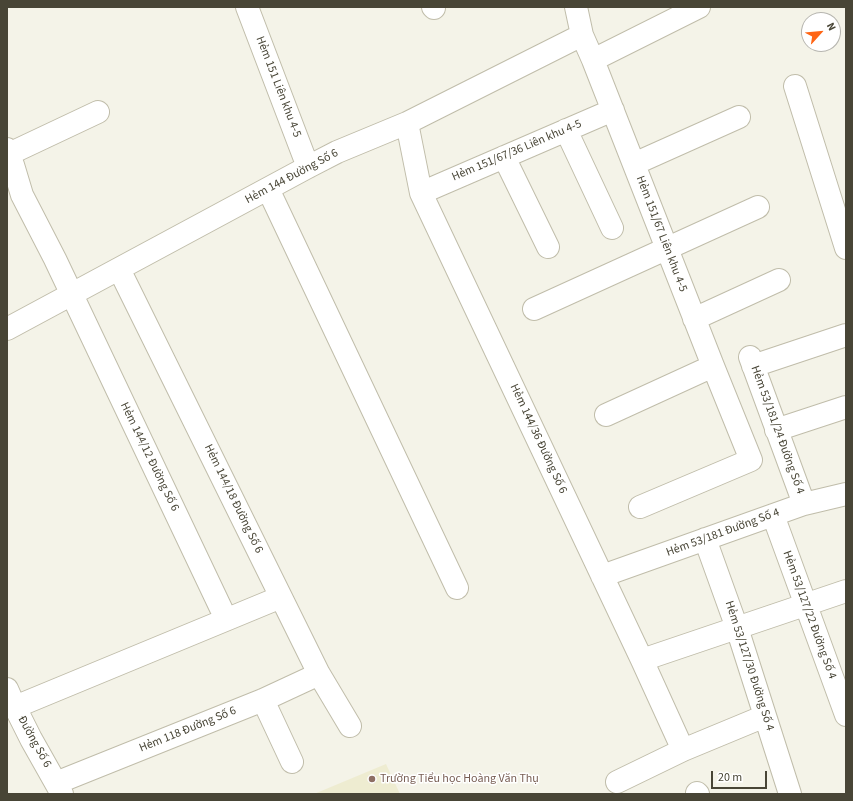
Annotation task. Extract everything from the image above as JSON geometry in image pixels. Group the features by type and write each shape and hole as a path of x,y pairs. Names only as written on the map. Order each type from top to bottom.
{"street":[{"name":"Hẻm 151 Liên khu 4-5","path":"247,7 308,167"},
{"path":"593,60 699,7"},
{"name":"Hẻm 151/67 Liên khu 4-5","path":"580,9 582,35 751,460 640,507"},
{"name":"Hẻm 144 Đường Số 6","path":"7,330 337,152 407,123 582,35"},
{"path":"795,86 846,248"},
{"name":"Hẻm 151/67/36 Liên khu 4-5","path":"421,193 613,110"},
{"path":"8,152 98,112"},
{"path":"634,164 739,117"},
{"name":"Hẻm 144/36 Đường Số 6","path":"407,123 421,193 642,660 683,750"},
{"path":"566,130 612,228"},
{"name":"Hẻm 144/12 Đường Số 6","path":"8,152 22,195 55,259 226,619"},
{"path":"504,157 548,247"},
{"path":"268,189 457,588"},
{"path":"534,309 758,208"},
{"name":"Hẻm 144/18 Đường Số 6","path":"120,269 319,674 350,726"},
{"path":"694,319 779,280"},
{"name":"Hẻm 53/181/24 Đường Số 4","path":"804,504 751,361 846,334"},
{"path":"606,415 713,366"},
{"path":"776,430 846,407"},
{"name":"Hẻm 53/181 Đường Số 4","path":"602,576 804,504 846,494"},
{"name":"Hẻm 53/127/22 Đường Số 4","path":"773,515 846,715"},
{"name":"Hẻm 53/127/30 Đường Số 4","path":"705,539 737,628 790,794"},
{"path":"642,660 846,591"},
{"path":"12,706 281,597"},
{"name":"Hẻm 118 Đường Số 6","path":"59,789 319,674"},
{"path":"263,700 292,762"},
{"name":"Đường Số 6","path":"12,706 59,789"},
{"path":"617,782 683,750 765,716"}],"shaded area":[{"name":"Trường Tiểu học Hoàng Văn Thụ","path":"386,764 400,794 314,794"}],"place":[{"name":"Trường Tiểu học Hoàng Văn Thụ","path":"372,779"}]}
